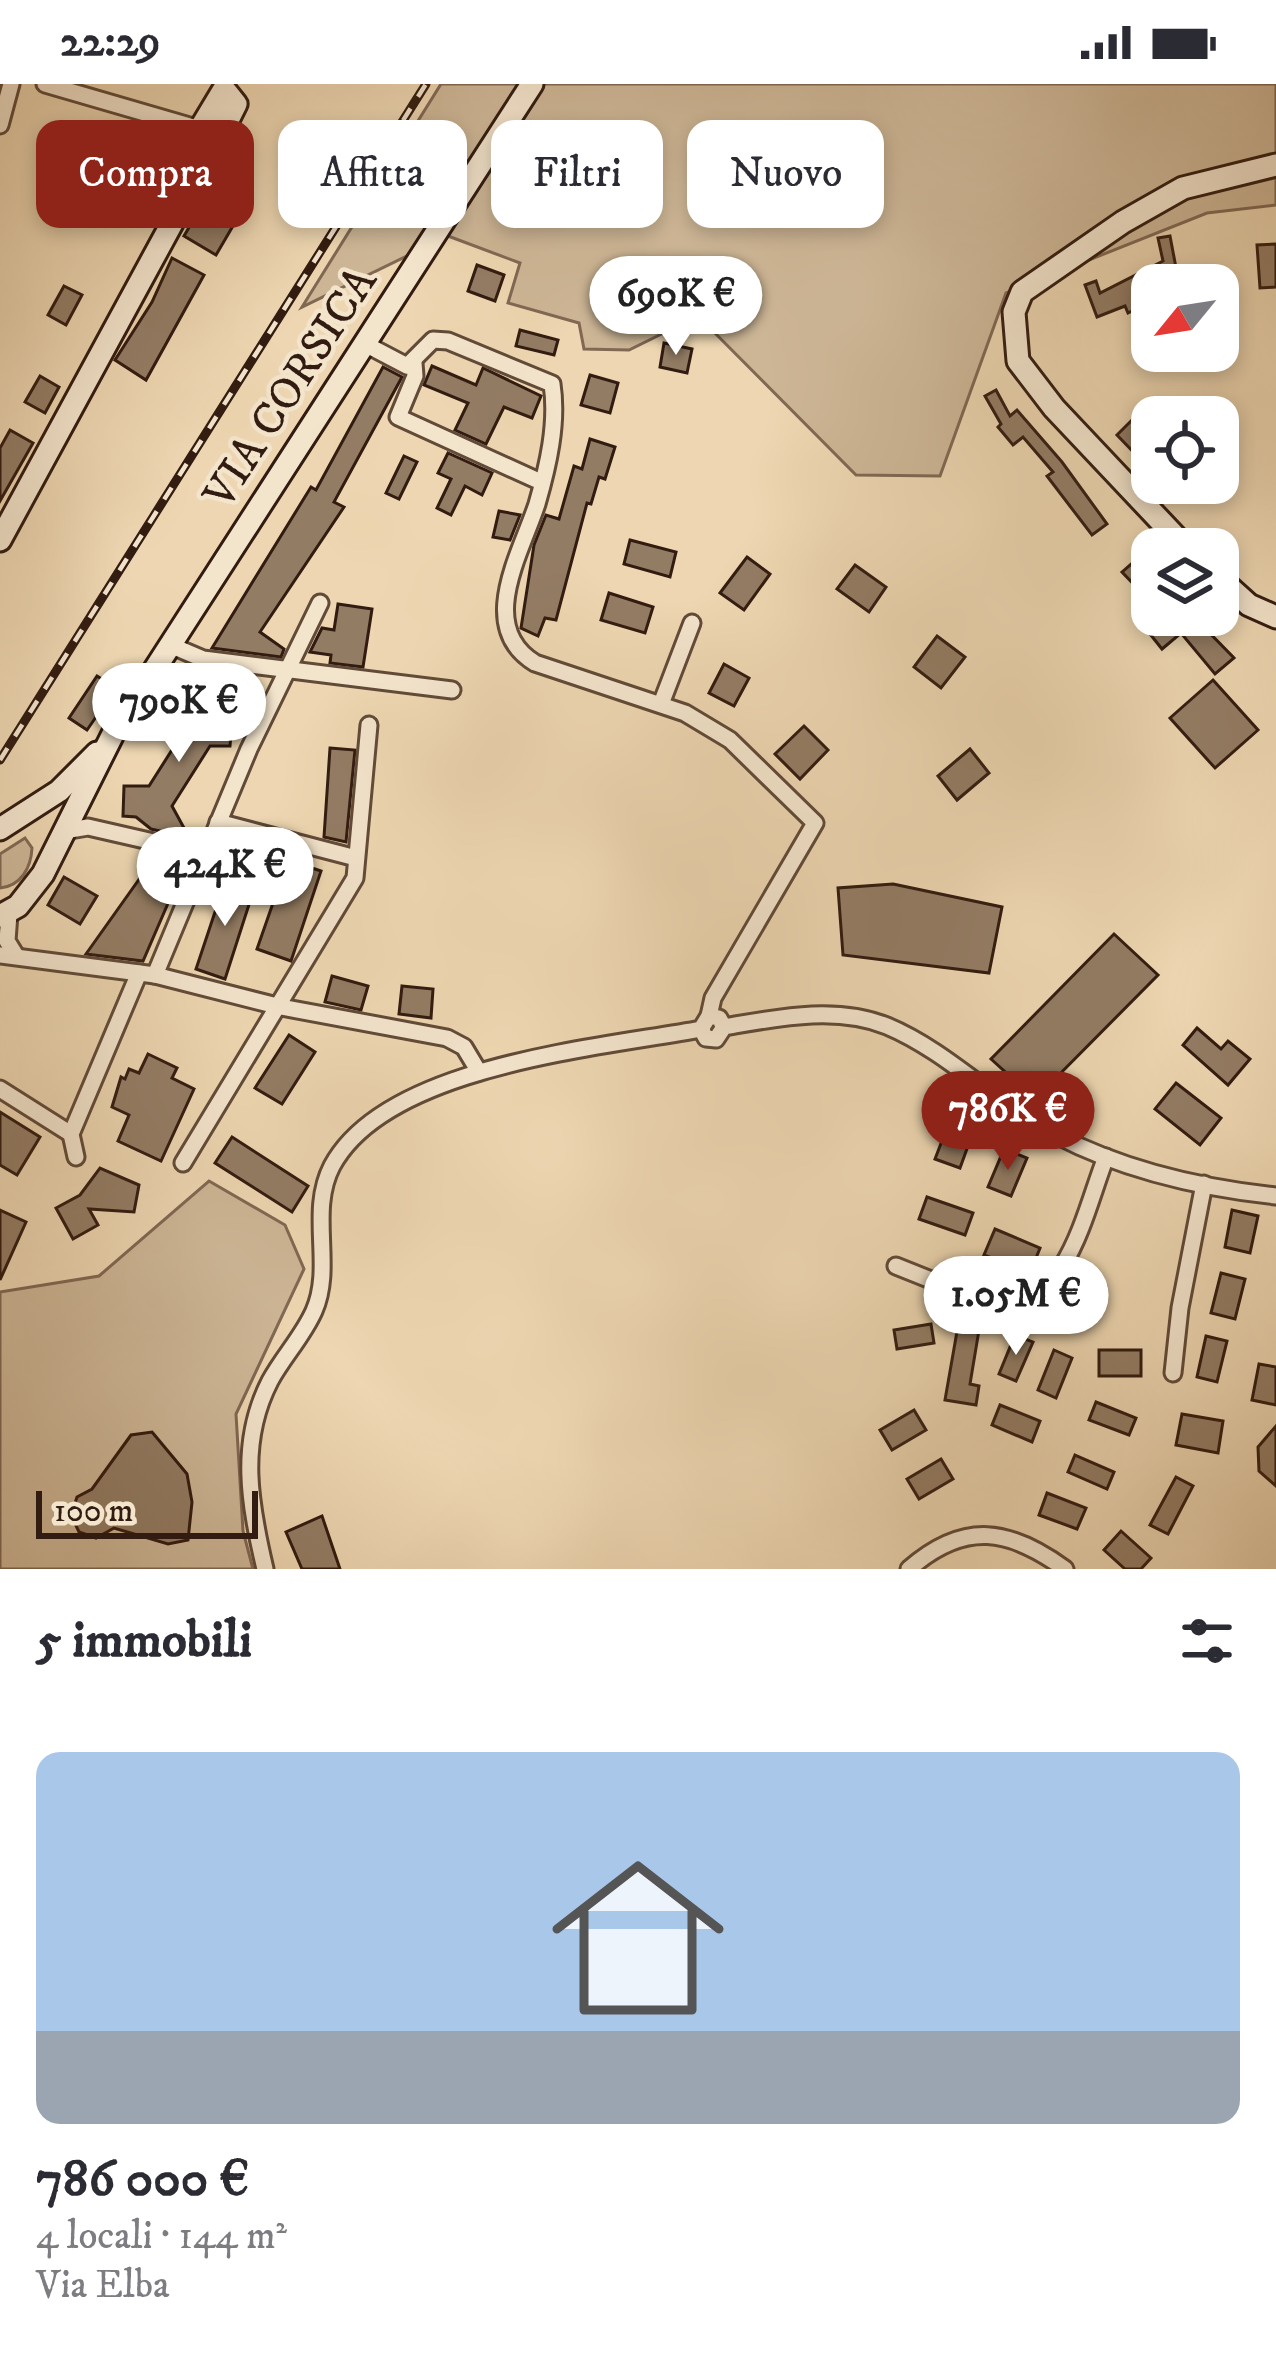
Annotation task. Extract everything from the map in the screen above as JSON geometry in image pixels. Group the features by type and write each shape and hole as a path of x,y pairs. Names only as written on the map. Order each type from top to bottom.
{"street":[{"path":"0,125 11,84"},
{"path":"45,84 159,120"},
{"name":"VIA CORSICA","path":"2,916 31,892 113,734 532,84"},
{"path":"224,87 236,104 228,120"},
{"path":"1167,528 1060,414 1018,361 1014,312 1022,292 1065,257 1183,188 1276,165"},
{"path":"0,540 169,228"},
{"path":"541,482 398,417 415,376 414,363 426,344 448,341 552,384 554,427 541,482 514,562 505,610 508,636 519,653 661,704 730,740 814,823 713,998 706,1037 716,1039 724,1027 819,1014 886,1026 1052,1133 1106,1157 1204,1184 1276,1196"},
{"path":"367,345 401,365 414,363"},
{"path":"1239,596 1276,617"},
{"path":"76,1157 71,1134 320,603"},
{"path":"661,704 692,623"},
{"path":"170,645 203,658 452,690"},
{"path":"183,1163 355,878 369,725"},
{"name":"VIA CORSICA","path":"7,826 59,791 113,734"},
{"path":"218,822 356,858"},
{"name":"VIA CORSICA","path":"7,826 35,829 49,852"},
{"path":"64,831 88,827 206,854"},
{"path":"2,916 7,955 147,974 280,1007 447,1038 464,1047 479,1072"},
{"path":"265,1569 250,1505 254,1422 270,1382 314,1312 321,1287 320,1214 332,1167 352,1139 382,1118 497,1066 705,1023"},
{"path":"0,1089 71,1134"},
{"path":"896,1266 1000,1308 1018,1306 1041,1294 1061,1270 1106,1157"},
{"path":"1173,1372 1204,1184"},
{"path":"909,1569 972,1536 989,1533 1028,1542 1065,1569"}],"shaded area":[{"path":"441,84 1276,84 1276,205 1207,213 1006,293 940,476 856,475 698,316 629,350 584,349 579,323 508,303 520,263 448,236 302,307 351,228 467,228 467,120 419,120"},
{"path":"25,838 32,848 27,869 14,884 0,888 0,854"},
{"path":"209,1181 285,1225 304,1269 236,1414 243,1531 253,1569 0,1569 0,1292 99,1276"}],"building":[{"path":"189,228 232,228 216,255 184,236"},
{"path":"1170,236 1175,264 1157,264 1163,261 1158,238"},
{"path":"1276,244 1276,287 1260,288 1257,245"},
{"path":"172,258 204,275 146,380 115,360 152,302"},
{"path":"477,265 504,275 495,301 468,291"},
{"path":"1131,277 1131,312 1125,306 1097,317 1085,285 1096,281 1100,293"},
{"path":"64,286 82,295 66,325 48,315"},
{"path":"520,330 558,340 554,355 516,346"},
{"path":"664,343 692,349 687,373 660,367"},
{"path":"432,366 476,385 483,368 541,396 532,418 504,407 486,444 455,430 468,403 424,385"},
{"path":"383,367 402,377 334,502 344,507 260,632 284,649 281,657 212,648 311,487 316,490"},
{"path":"590,375 618,383 610,413 581,405"},
{"path":"40,376 59,387 45,413 25,402"},
{"path":"996,390 1010,416 1017,410 1107,524 1092,535 1047,476 1053,472 1023,437 1013,445 998,427 1001,424 985,396"},
{"path":"1131,421 1131,450 1117,435"},
{"path":"10,430 33,443 0,501 0,448"},
{"path":"590,439 615,447 605,479 599,477 591,504 587,503 556,620 545,618 538,636 521,628 534,545 546,515 559,519 574,466 582,469"},
{"path":"448,453 492,473 482,495 465,486 451,515 437,508 451,479 438,473"},
{"path":"404,456 417,462 399,499 386,493"},
{"path":"499,511 520,515 510,540 493,537"},
{"path":"630,540 676,552 670,577 624,564"},
{"path":"747,557 770,574 744,610 720,593"},
{"path":"855,565 886,587 869,612 837,589"},
{"path":"609,593 653,607 645,633 601,620"},
{"path":"338,604 372,609 363,667 330,663 331,655 310,652 322,628 334,630"},
{"path":"937,636 965,657 941,688 914,667"},
{"path":"1152,636 1177,636 1162,649"},
{"path":"1183,636 1213,636 1234,658 1215,674"},
{"path":"724,664 749,678 734,706 709,693"},
{"path":"97,676 116,688 87,730 69,718"},
{"path":"1213,680 1258,730 1215,768 1170,718"},
{"path":"197,690 210,712 236,717 236,733 231,734 230,746 210,746 172,806 184,828 173,834 151,829 136,817 123,816 124,786 149,786 184,731 172,706"},
{"path":"804,726 828,750 800,779 775,754"},
{"path":"330,748 355,750 346,842 324,837"},
{"path":"970,749 989,773 957,800 938,776"},
{"path":"155,857 182,871 143,961 86,954"},
{"path":"288,860 321,871 291,961 257,949"},
{"path":"64,877 97,896 80,924 48,905"},
{"path":"226,879 254,889 225,979 196,969"},
{"path":"893,884 1002,907 989,973 843,955 838,888"},
{"path":"1114,934 1158,975 1035,1099 991,1059"},
{"path":"332,976 368,986 361,1010 325,1002"},
{"path":"402,986 433,989 431,1018 399,1014"},
{"path":"1197,1028 1221,1049 1228,1041 1250,1059 1228,1085 1183,1045"},
{"path":"289,1035 315,1052 282,1104 255,1088"},
{"path":"148,1054 177,1068 172,1078 194,1089 161,1161 118,1141 129,1115 112,1107 121,1077 125,1079 129,1069 139,1073"},
{"path":"1176,1083 1221,1118 1200,1145 1155,1109"},
{"path":"0,1112 40,1137 17,1175 0,1165"},
{"path":"953,1112 977,1121 960,1168 935,1159"},
{"path":"232,1137 308,1186 292,1212 215,1163"},
{"path":"1004,1149 1027,1158 1011,1196 988,1187"},
{"path":"100,1168 139,1185 134,1212 89,1209 98,1225 73,1239 56,1208 80,1195"},
{"path":"927,1197 973,1213 965,1235 919,1219"},
{"path":"0,1210 26,1222 0,1280"},
{"path":"1232,1210 1258,1216 1250,1253 1225,1247"},
{"path":"995,1229 1040,1248 1030,1273 984,1255"},
{"path":"1221,1273 1245,1279 1235,1319 1211,1313"},
{"path":"1079,1281 1106,1287 1100,1315 1073,1308"},
{"path":"959,1320 980,1324 970,1384 979,1386 976,1405 945,1400"},
{"path":"931,1324 934,1343 897,1349 894,1330"},
{"path":"1015,1335 1033,1342 1016,1381 999,1374"},
{"path":"1206,1336 1227,1341 1217,1382 1197,1377"},
{"path":"1054,1350 1072,1358 1056,1398 1038,1390"},
{"path":"1099,1350 1141,1350 1141,1376 1099,1376"},
{"path":"1259,1364 1276,1367 1276,1405 1252,1400"},
{"path":"1096,1402 1136,1418 1129,1435 1089,1420"},
{"path":"1000,1405 1040,1421 1032,1442 992,1425"},
{"path":"914,1410 926,1430 892,1450 880,1430"},
{"path":"1182,1414 1223,1421 1218,1453 1176,1445"},
{"path":"1276,1426 1276,1486 1259,1471 1258,1447"},
{"path":"152,1432 187,1474 192,1502 188,1540 168,1544 114,1528 96,1538 79,1532 71,1515 77,1497 92,1489 131,1435"},
{"path":"1075,1455 1114,1472 1107,1489 1068,1472"},
{"path":"941,1459 953,1479 919,1499 907,1479"},
{"path":"1176,1477 1193,1486 1168,1534 1150,1525"},
{"path":"1047,1493 1086,1508 1077,1529 1039,1515"},
{"path":"322,1516 340,1569 302,1569 286,1532"},
{"path":"1121,1531 1151,1558 1141,1569 1125,1569 1104,1550"}],"railway":[{"path":"0,760 426,84"}]}
